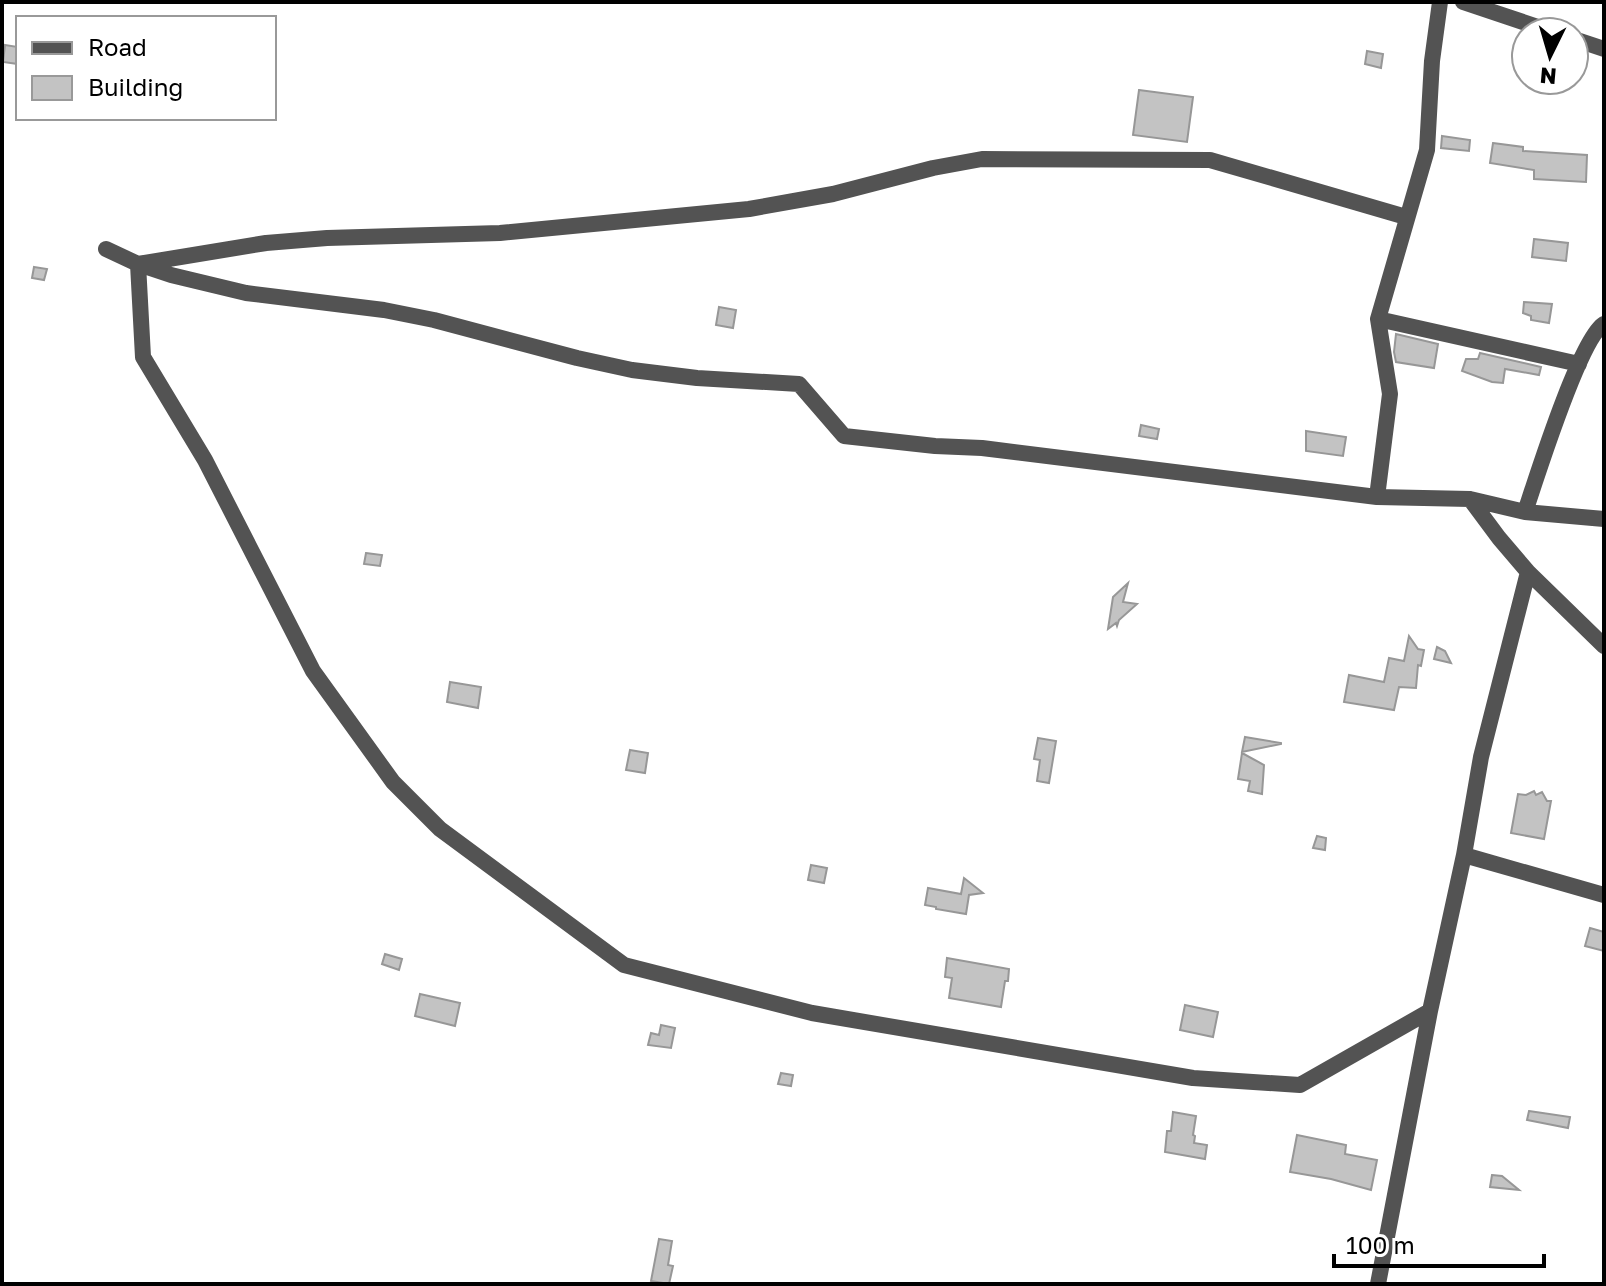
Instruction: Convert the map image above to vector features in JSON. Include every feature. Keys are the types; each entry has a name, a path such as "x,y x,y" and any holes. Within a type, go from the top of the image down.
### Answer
{"street":[{"path":"1377,497 1390,394 1378,319 1427,150 1432,61 1440,2"},
{"path":"1463,2 1510,18"},
{"path":"138,264 266,243 500,233 749,209 833,194 933,168 982,159 1210,160 1406,217"},
{"path":"106,249 171,275 246,293 384,310 632,370 697,378 799,384 844,436 982,448 1377,497 1470,499 1525,512 1604,519"},
{"path":"138,264 143,357 205,460 313,671 393,782 440,829 624,965 812,1013 1193,1078 1300,1085 1430,1011"},
{"path":"1378,319 1579,364"},
{"path":"1525,512 1579,364 1589,341 1599,326 1604,324"},
{"path":"1470,499 1528,572 1604,646"},
{"path":"1378,1284 1481,757 1528,572"},
{"path":"1464,855 1604,895"}],"building":[{"path":"5,45 16,47 16,64 3,62"},
{"path":"1367,51 1383,54 1381,68 1365,64"},
{"path":"1139,90 1193,97 1187,142 1133,135"},
{"path":"1442,136 1470,140 1469,151 1441,148"},
{"path":"1493,143 1523,147 1523,151 1587,155 1586,182 1534,179 1534,170 1490,163"},
{"path":"1534,239 1568,243 1566,261 1532,257"},
{"path":"34,267 47,269 44,280 32,278"},
{"path":"1524,302 1552,304 1549,323 1531,320 1531,316 1523,313"},
{"path":"719,307 736,310 733,328 716,325"},
{"path":"1396,334 1438,344 1434,368 1396,362"},
{"path":"1480,353 1541,367 1539,375 1505,369 1503,383 1462,371 1466,359 1478,359"},
{"path":"1141,425 1159,429 1157,439 1139,436"},
{"path":"1306,431 1346,437 1343,456 1306,451"},
{"path":"366,553 382,555 380,566 364,564"},
{"path":"1128,583 1123,602 1137,604 1119,620 1117,626 1116,623 1108,629 1113,597"},
{"path":"1409,636 1418,649 1424,650 1421,666 1418,665 1416,688 1399,687 1394,710 1344,702 1349,675 1384,682 1389,658 1404,661"},
{"path":"1437,647 1445,651 1451,663 1434,659"},
{"path":"450,682 481,687 478,708 447,702"},
{"path":"1245,737 1281,743 1281,744 1242,752"},
{"path":"1038,738 1056,741 1049,783 1037,781 1040,760 1034,759"},
{"path":"630,750 648,753 645,773 626,770"},
{"path":"1242,753 1264,765 1262,794 1248,791 1250,781 1238,779"},
{"path":"1534,791 1536,795 1542,792 1547,801 1551,801 1544,839 1511,833 1518,794 1526,795"},
{"path":"1317,836 1326,838 1325,850 1313,848"},
{"path":"811,865 827,868 824,883 808,880"},
{"path":"964,878 983,893 969,895 966,914 925,905 928,888 961,894"},
{"path":"1590,928 1604,932 1604,951 1585,946"},
{"path":"385,954 402,959 399,970 382,964"},
{"path":"947,958 1009,969 1001,1007 949,998 952,978 945,977"},
{"path":"420,994 460,1003 455,1026 415,1016"},
{"path":"1185,1005 1218,1012 1213,1037 1180,1030"},
{"path":"661,1025 675,1028 671,1048 648,1045 651,1033 659,1035"},
{"path":"781,1073 793,1075 791,1086 778,1084"},
{"path":"1529,1111 1570,1117 1568,1128 1527,1120"},
{"path":"1173,1112 1196,1116 1194,1143 1207,1145 1205,1159 1165,1152"},
{"path":"1297,1135 1346,1145 1345,1154 1377,1160 1371,1190 1290,1172"},
{"path":"1492,1175 1502,1176 1519,1190 1490,1187"},
{"path":"659,1239 672,1241 668,1265 673,1266 669,1284 651,1281"}]}
